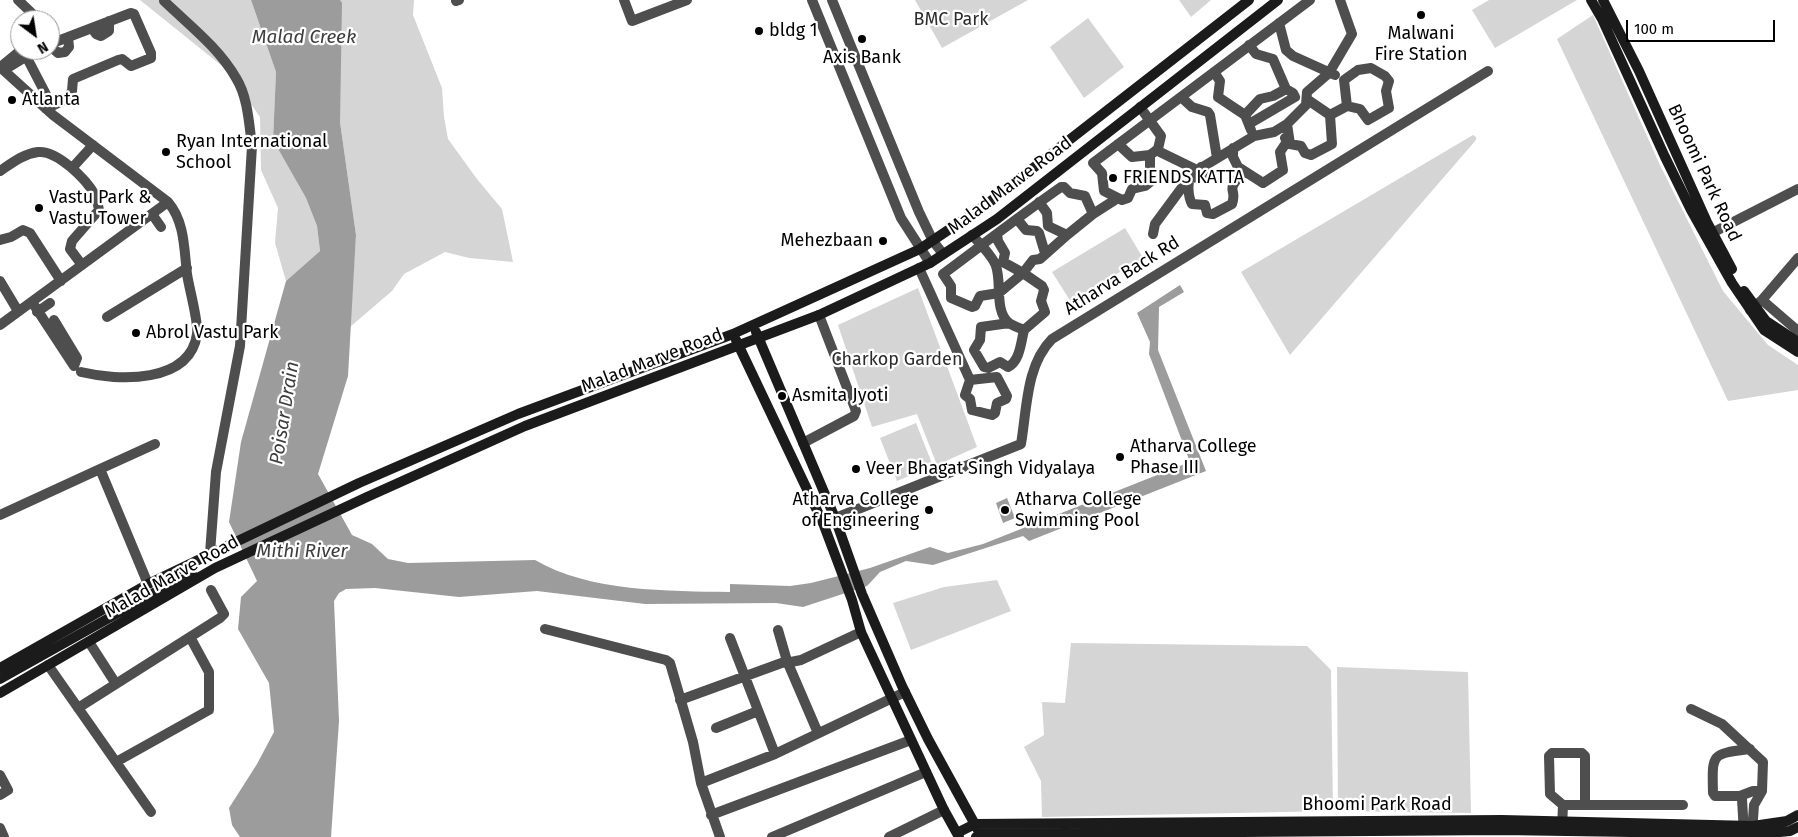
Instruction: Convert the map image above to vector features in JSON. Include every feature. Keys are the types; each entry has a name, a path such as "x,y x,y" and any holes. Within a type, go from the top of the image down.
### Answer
{"main road":[{"name":"Malad Marve Road","path":"0,668 148,584 359,483 518,414 733,334 920,249 987,204 1249,0"},
{"name":"Malad Marve Road","path":"0,693 231,561 367,497 525,426 819,315 930,263 997,219 1278,0"},
{"path":"1591,0 1609,20 1617,52 1662,152 1729,270 1755,305 1764,330 1798,352"},
{"name":"Bhoomi Park Road","path":"1603,0 1609,20 1627,47 1640,74 1709,234"},
{"path":"1617,52 1627,47"},
{"path":"1629,78 1640,74"},
{"path":"1650,124 1660,119"},
{"path":"1662,152 1673,147"},
{"path":"1763,323 1798,342"},
{"path":"752,326 759,338 835,518 862,594 905,692 980,836"},
{"path":"733,334 740,345 823,524 852,600 861,632 944,810 958,835"},
{"path":"0,679 175,581 203,576"},
{"path":"875,662 889,655"},
{"name":"Bhoomi Park Road","path":"1753,831 1787,821 1798,815"},
{"name":"Bhoomi Park Road","path":"958,835 975,824 1033,829 1213,827 1267,830 1302,826 1379,826 1432,829 1515,826 1562,827 1599,831 1671,829 1753,831 1790,830 1798,827"},
{"name":"Bhoomi Park Road","path":"980,836 1033,829"}],"street":[{"path":"18,0 28,10"},
{"path":"624,0 632,21 687,0"},
{"path":"812,0 901,218 930,263"},
{"path":"832,0 919,212 943,254"},
{"path":"1140,107 1150,120 1161,136 1154,152 1150,182 1145,186 1129,190 1128,198 1122,200 1104,191 1102,187 1102,173 1093,163 1150,120 1182,97 1310,0"},
{"path":"1153,234 1155,224 1189,178 1199,169 1254,136 1274,132 1287,124 1306,105 1308,100 1307,92 1330,73 1352,34 1340,0"},
{"path":"164,2 208,43 237,79 248,114 252,146 240,346 216,472 210,553"},
{"path":"49,108 66,99 72,92 74,79 118,60 122,59 131,66 151,58 151,53 134,14 131,13 60,41"},
{"path":"1279,23 1286,50 1293,56 1344,80"},
{"path":"827,37 845,30"},
{"path":"1247,120 1295,97 1293,93 1286,89 1274,58 1256,54 1249,45"},
{"path":"14,60 2,68 93,145 168,202 175,210 182,231 186,268 198,327 192,352 184,362 170,369 126,377 96,376 81,372"},
{"path":"27,60 49,108"},
{"path":"1330,115 1347,106 1360,109 1368,120 1390,108 1386,91 1389,81 1385,76 1371,68 1358,70 1344,80"},
{"name":"Atharva Back Rd","path":"823,524 1021,444 1032,377 1041,350 1052,338 1488,71"},
{"path":"1214,72 1220,80 1218,97 1247,120 1254,136"},
{"path":"1344,80 1347,106"},
{"path":"1247,120 1260,99 1273,96 1286,89"},
{"path":"1182,97 1192,107 1208,112 1210,115 1216,158"},
{"path":"1308,100 1330,115"},
{"path":"1274,132 1288,140 1290,144 1301,146 1305,153 1311,155 1332,144 1330,115"},
{"path":"1233,148 1236,162 1244,172 1255,176 1263,183 1284,170 1280,152 1288,140 1287,124"},
{"path":"1118,144 1132,156 1160,152 1199,169"},
{"path":"72,168 93,145"},
{"path":"0,171 23,156 37,152 46,152 72,168 95,195 99,210 72,241 70,249 82,265"},
{"path":"1189,178 1192,204 1205,205 1207,213 1213,214 1232,204 1234,199 1230,189 1233,182 1244,172"},
{"path":"926,285 1061,187 1064,187 1070,193 1086,196 1102,187"},
{"path":"1709,234 1798,189"},
{"path":"1086,196 1093,214"},
{"path":"943,274 951,286 951,298 972,307 975,306 982,295 999,293 1023,273 1033,260 1040,258 1093,214 1118,198"},
{"path":"0,324 168,202"},
{"path":"1040,202 1047,213 1048,226 1067,235"},
{"path":"152,214 161,227"},
{"path":"1017,219 1026,230 1037,230 1046,253"},
{"path":"0,240 11,237 23,230 30,233 61,280"},
{"path":"997,234 998,241 1005,253 1003,262 1042,286 1044,290 1041,301 1045,312 1024,330 1013,365 1008,367 1000,362 988,368 982,363 974,350 980,340 981,327 1009,323 1024,330"},
{"path":"972,235 996,266 1001,308 1009,323"},
{"path":"1798,258 1755,305 1798,331"},
{"path":"107,317 186,268"},
{"path":"919,268 967,374 965,395 970,399 972,410 992,415 995,413 997,403 1006,399 1007,396 1000,381 997,377 967,374"},
{"path":"0,281 18,311"},
{"path":"38,312 51,304 44,293"},
{"path":"32,302 74,366 77,358 54,320"},
{"path":"803,442 854,416 856,410 819,315"},
{"path":"967,374 982,363"},
{"path":"0,515 155,444"},
{"path":"100,469 148,584"},
{"path":"78,708 220,618 224,614 211,590"},
{"path":"546,629 666,660 670,663 693,742 701,783 720,837"},
{"path":"778,630 787,661 818,733"},
{"path":"680,700 744,675 787,661 801,660 861,632"},
{"path":"116,762 210,710 209,672 190,638"},
{"path":"730,638 775,754"},
{"path":"89,642 116,684"},
{"path":"48,665 150,812"},
{"path":"701,783 775,754 905,692"},
{"path":"1691,709 1722,724 1763,762 1762,791 1754,805 1753,831"},
{"path":"716,728 758,711"},
{"path":"711,815 911,740"},
{"path":"1750,749 1721,753 1715,758 1712,768 1713,793 1715,796 1740,796 1754,791 1762,791"},
{"path":"1585,805 1586,756 1582,752 1552,753 1549,756 1550,794 1563,805 1585,805 1683,805"},
{"path":"772,837 926,772"},
{"path":"0,775 8,790 0,795"},
{"path":"1740,796 1753,831"},
{"path":"1562,827 1563,805"},
{"path":"890,837 944,810"},
{"path":"0,828 4,837"}],"green space":[{"path":"140,0 251,0 276,72 273,140 306,198 317,226 320,251 286,281 275,243 278,208 261,170 260,117 227,70"},
{"path":"340,0 414,0 413,15 442,88 448,139 502,209 513,262 469,258 445,252 404,274 392,291 350,327 356,235 340,122"},
{"name":"BMC Park","path":"915,0 1028,0 942,48"},
{"path":"1179,0 1211,0 1191,17"},
{"path":"1489,0 1577,0 1495,48 1472,10"},
{"path":"1593,15 1659,163 1723,291 1768,345 1798,365 1798,390 1728,401 1557,39"},
{"path":"1088,18 1124,67 1084,98 1050,47"},
{"path":"1473,135 1476,137 1476,140 1290,355 1241,272"},
{"path":"1125,228 1143,258 1071,302 1052,272"},
{"name":"Charkop Garden","path":"918,288 977,447 937,465 917,414 872,427 838,325"},
{"path":"916,423 933,466 897,481 880,438"},
{"path":"997,580 1011,611 911,650 893,603 944,587"},
{"path":"1071,643 1307,646 1331,670 1333,811 1042,817 1041,781 1024,747 1044,735 1042,702 1065,703"},
{"path":"1337,667 1468,672 1471,813 1338,811"}],"water":[{"name":"Mithi River","path":"251,0 340,0 342,3 340,122 356,235 348,376 318,474 352,535 372,544 388,559 408,563 535,560 556,571 604,584 656,590 730,592 730,584 790,586 811,583 870,568 930,547 948,553 983,544 1190,462 1149,354 1150,342 1137,313 1180,285 1184,292 1159,307 1158,350 1206,471 1029,541 1023,536 933,565 906,561 880,572 867,586 803,607 776,603 645,604 537,591 459,597 375,588 346,589 339,593 334,601 339,721 331,837 240,837 232,825 229,808 257,764 274,732 269,683 238,629 241,597 257,581 229,522 241,442 286,281 320,251 317,226 306,198 273,140 276,72"},
{"name":"Atharva College Swimming Pool","path":"1007,498 1015,518 1003,523 996,503"}],"place":[{"name":"Malwani Fire Station","path":"1421,15"},
{"name":"bldg 1","path":"759,31"},
{"name":"Axis Bank","path":"862,39"},
{"name":"Atlanta","path":"12,100"},
{"name":"Ryan International School","path":"166,152"},
{"name":"FRIENDS KATTA","path":"1113,178"},
{"name":"Vastu Park & Vastu Tower","path":"39,208"},
{"name":"Mehezbaan","path":"883,241"},
{"name":"Abrol Vastu Park","path":"136,333"},
{"name":"Asmita Jyoti","path":"782,396"},
{"name":"Atharva College Phase III","path":"1120,457"},
{"name":"Veer Bhagat Singh Vidyalaya","path":"856,469"},
{"name":"Atharva College of Engineering","path":"929,510"},
{"name":"Atharva College Swimming Pool","path":"1005,510"}],"water label":[{"name":"Malad Creek","path":"304,38"},
{"name":"Poisar Drain","path":"285,413"}]}
